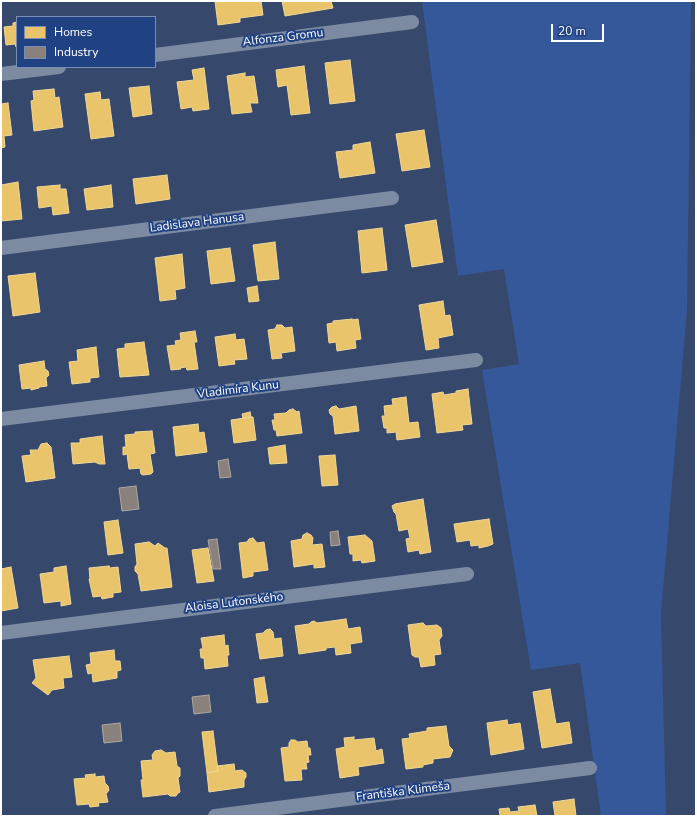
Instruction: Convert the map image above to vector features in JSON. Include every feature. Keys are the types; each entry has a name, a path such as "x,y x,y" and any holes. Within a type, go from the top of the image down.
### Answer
{"street":[{"name":"Alfonza Gromu","path":"156,55 412,22"},
{"path":"1,74 51,68"},
{"name":"Ladislava Hanusa","path":"1,248 392,198"},
{"name":"Vladimíra Kunu","path":"1,419 476,360"},
{"name":"Aloisa Lutonského","path":"1,633 467,574"},
{"name":"Františka Klimeša","path":"215,816 590,768"}],"shaded area":[{"path":"422,1 691,1 687,310 661,613 666,816 601,816 580,663 531,670 482,370 519,364 504,269 458,276"}],"building: Homes":[{"path":"215,1 261,1 263,15 240,18 240,22 218,25"},
{"path":"282,1 331,1 333,8 285,16"},
{"path":"16,22 16,47 15,44 6,45 4,27 13,26 13,23"},
{"path":"350,60 355,101 330,104 325,63"},
{"path":"304,66 310,113 291,115 287,85 278,87 276,70"},
{"path":"204,68 209,109 193,111 192,107 181,109 177,82 194,80 192,70"},
{"path":"245,73 245,77 254,76 258,103 250,103 252,112 232,114 227,76"},
{"path":"149,86 152,114 133,117 129,88"},
{"path":"54,89 55,98 59,97 63,127 34,131 31,101 34,100 33,91"},
{"path":"100,92 101,100 109,99 114,136 91,139 85,94"},
{"path":"8,103 12,135 4,136 5,147 1,148 1,104"},
{"path":"424,130 430,167 402,171 396,134"},
{"path":"370,142 375,173 340,178 336,152 353,150 353,145"},
{"path":"167,175 170,199 136,204 133,179"},
{"path":"18,182 22,219 1,221 1,185"},
{"path":"60,185 60,189 66,189 69,213 53,215 52,206 39,208 37,187"},
{"path":"111,185 113,207 87,210 84,189"},
{"path":"436,220 443,262 412,267 405,225"},
{"path":"382,228 387,270 362,273 358,231"},
{"path":"275,242 279,279 258,281 253,245"},
{"path":"230,248 235,281 211,284 207,251"},
{"path":"182,254 185,288 175,290 176,299 160,301 155,258"},
{"path":"35,273 40,312 13,316 8,276"},
{"path":"257,286 259,301 249,302 247,288"},
{"path":"443,301 445,316 450,315 453,335 438,338 439,348 426,350 419,305"},
{"path":"358,319 361,339 355,340 356,348 337,351 336,342 329,343 327,324 333,323 333,321"},
{"path":"277,325 282,325 285,328 292,327 295,351 281,353 282,358 272,359 268,330 275,329"},
{"path":"195,331 197,342 194,342 198,369 187,370 186,367 171,370 167,346 176,345 175,341 181,340 180,333"},
{"path":"235,334 236,340 244,339 247,359 234,360 235,364 219,366 215,337"},
{"path":"144,342 149,375 120,377 117,349 125,348 125,344"},
{"path":"96,347 99,377 90,378 90,382 72,384 69,362 78,361 77,350"},
{"path":"44,361 45,369 48,371 49,375 46,378 47,386 31,390 31,388 22,389 19,365"},
{"path":"468,389 472,424 462,425 463,430 437,433 432,394 443,392 444,395"},
{"path":"406,397 409,423 418,422 420,437 397,440 396,432 387,433 387,428 384,428 382,416 385,416 384,406 393,405 392,399"},
{"path":"336,406 339,409 356,406 359,431 335,434 333,416 330,414 329,410"},
{"path":"293,409 297,412 299,411 302,433 277,436 272,420 275,420 274,414 286,413"},
{"path":"250,412 251,417 243,418 242,414"},
{"path":"253,417 256,440 234,443 231,420"},
{"path":"198,424 199,433 204,432 207,452 176,456 173,427"},
{"path":"152,431 155,453 150,454 153,472 151,474 143,475 141,474 140,468 129,469 127,454 123,455 123,447 126,447 125,435 135,434 135,432"},
{"path":"102,436 105,464 95,462 73,464 71,443 80,443 80,439"},
{"path":"47,443 51,447 55,478 26,482 22,456 31,455 30,450 38,450 41,444"},
{"path":"285,445 287,463 270,464 268,448"},
{"path":"335,455 338,485 322,486 319,456"},
{"path":"423,499 431,552 420,554 419,550 408,552 406,539 410,538 408,529 399,531 396,514 392,506 395,504"},
{"path":"489,519 493,544 479,548 479,545 471,546 470,540 457,542 454,524"},
{"path":"118,520 123,553 108,555 104,522"},
{"path":"307,533 313,538 312,545 322,544 325,567 314,568 314,564 294,567 291,541 302,539 303,535"},
{"path":"365,535 372,541 375,561 362,563 361,560 353,561 353,554 350,554 348,537"},
{"path":"253,538 257,543 264,542 268,570 253,572 253,576 243,578 239,543 247,542 249,539"},
{"path":"149,542 155,546 158,543 167,548 172,587 141,591 138,574 135,571 137,564 135,544"},
{"path":"208,548 214,581 197,583 192,550"},
{"path":"66,566 71,604 61,606 61,601 44,603 40,574 54,572 54,568"},
{"path":"109,566 110,568 118,567 121,592 113,593 113,597 102,599 101,596 93,597 89,579 89,568"},
{"path":"11,567 18,608 1,611 1,569"},
{"path":"346,619 348,629 360,627 362,642 350,644 351,653 336,655 335,647 326,648 326,650 299,654 295,626 309,624 314,621 317,623"},
{"path":"423,623 426,626 437,625 441,628 442,636 439,640 441,654 434,655 435,665 421,667 419,657 412,655 408,625"},
{"path":"270,629 273,632 274,639 281,638 283,656 260,659 256,634 263,633"},
{"path":"224,635 225,646 228,645 228,666 205,669 204,658 201,658 200,649 203,649 201,638"},
{"path":"114,650 115,661 120,661 121,670 117,671 117,678 93,682 92,673 88,674 86,665 91,664 90,653"},
{"path":"69,656 72,677 63,678 64,688 52,690 48,695 32,683 36,678 33,660"},
{"path":"264,677 268,702 257,703 254,679"},
{"path":"550,689 556,724 569,722 572,743 542,748 533,692"},
{"path":"507,720 508,725 520,723 524,749 491,755 487,723"},
{"path":"446,726 449,746 453,750 450,757 433,759 433,763 423,765 423,767 406,769 402,739 410,738 409,734 427,731 427,728"},
{"path":"213,731 218,771 207,773 202,732"},
{"path":"354,737 354,740 374,738 376,751 382,749 384,763 358,767 359,775 340,778 336,749 345,747 344,738"},
{"path":"291,740 298,742 307,741 308,748 310,748 311,755 308,755 309,762 306,763 307,769 301,769 302,780 285,781 281,748 289,747"},
{"path":"161,750 166,753 175,752 177,766 180,768 180,776 178,778 180,792 176,796 170,796 168,794 143,797 141,761 153,760 152,755 155,751"},
{"path":"234,764 235,771 242,770 246,773 244,787 209,792 207,773 218,771 217,766"},
{"path":"95,774 95,777 104,776 105,783 109,790 106,794 108,802 98,803 99,806 90,807 89,804 77,805 74,779 86,778 85,775"},
{"path":"574,799 576,816 555,816 553,802"},
{"path":"535,805 537,816 500,816 499,809 509,808 510,812 519,811 518,807"}],"building: Industry":[{"path":"228,459 231,477 220,478 218,461"},
{"path":"136,486 139,509 122,511 119,488"},
{"path":"338,531 340,545 331,546 330,532"},
{"path":"217,539 221,569 213,569 208,540"},
{"path":"209,695 211,712 194,714 192,697"},
{"path":"120,723 122,741 104,743 102,725"}]}
